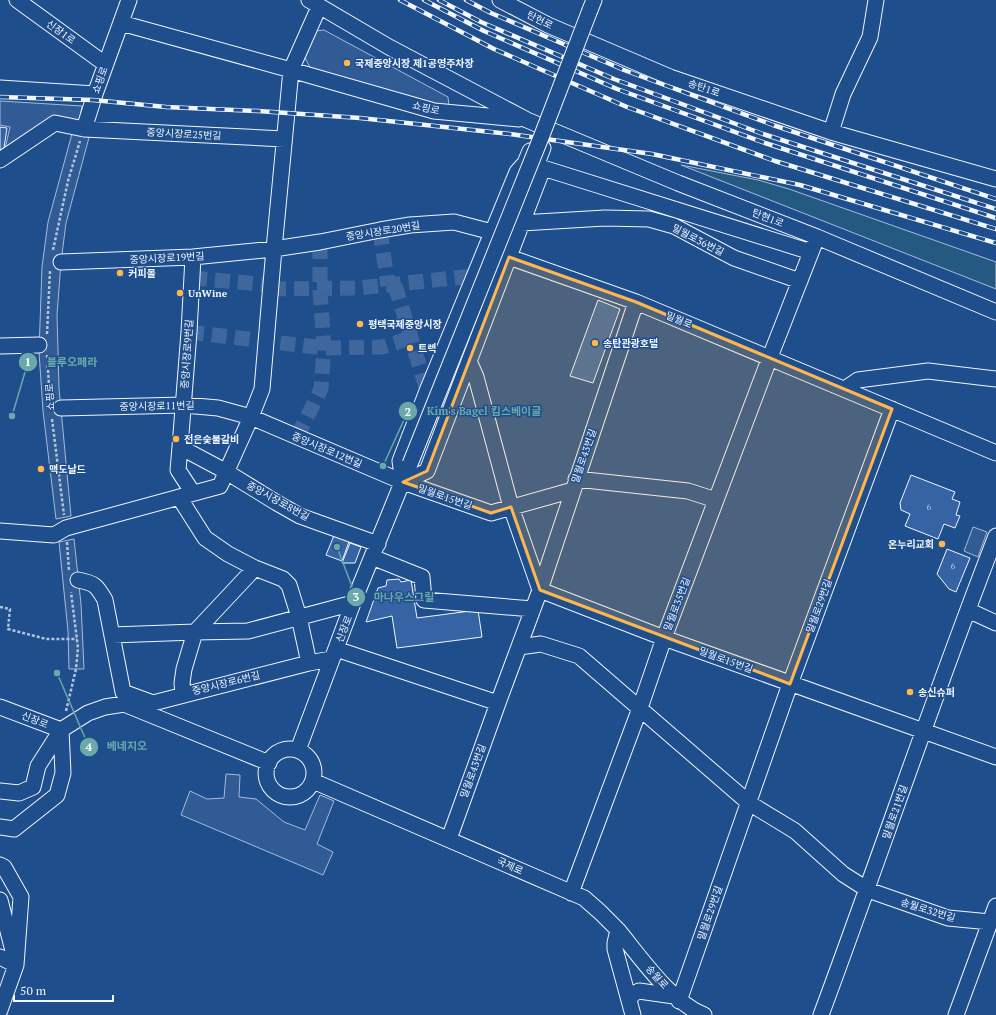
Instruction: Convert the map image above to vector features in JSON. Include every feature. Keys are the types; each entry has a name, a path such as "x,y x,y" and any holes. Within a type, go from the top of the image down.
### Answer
{"street":[{"name":"신장1로","path":"17,0 105,64"},
{"name":"쇼핑로","path":"84,129 94,94 129,0"},
{"name":"탄현로","path":"500,0 548,25 580,38"},
{"path":"831,132 843,94 870,36 876,0"},
{"path":"0,531 54,535 66,528 220,486 225,471 251,417 262,389 291,70 314,3 389,47 539,125"},
{"name":"신장로","path":"298,750 354,603 542,135 592,5"},
{"name":"쇼핑로","path":"121,23 434,111 539,125"},
{"name":"송탄1로","path":"580,38 670,77 831,132 996,179"},
{"path":"0,88 94,94"},
{"name":"중앙시장로25번길","path":"0,160 55,123 84,129 284,139"},
{"path":"539,125 536,166 812,252"},
{"path":"539,125 525,163 517,172 492,232 400,461 403,482 427,471 543,168"},
{"name":"탄현1로","path":"539,125 678,183 817,237 996,312"},
{"name":"밀월로36번길","path":"521,223 605,218 649,219 674,226 734,258 800,281"},
{"name":"중앙시장로20번길","path":"274,250 410,225 454,222 492,232"},
{"path":"770,357 817,237"},
{"name":"중앙시장로19번길","path":"55,262 194,257 274,250"},
{"name":"중앙시장로9번길","path":"186,495 178,470 194,257"},
{"name":"밀월로","path":"509,257 636,302 996,453"},
{"name":"밀월로43번길","path":"449,839 540,590 636,302"},
{"path":"0,346 44,345"},
{"name":"밀월로35번길","path":"571,893 640,708 664,638 770,357"},
{"path":"469,361 476,377 511,507 540,590"},
{"path":"845,389 858,380 928,371 996,379"},
{"name":"중앙시장로11번길","path":"55,409 184,405 218,408 251,417"},
{"name":"밀월로29번길","path":"677,998 749,803 790,684 892,409"},
{"name":"중앙시장로12번길","path":"251,417 403,482"},
{"path":"180,447 225,471"},
{"name":"중앙시장로8번길","path":"225,471 300,516 375,550 422,577 424,600 532,609"},
{"name":"밀월로15번길","path":"403,482 491,513 574,485"},
{"path":"574,485 688,492 716,500"},
{"path":"186,495 204,538 228,554 255,568 283,579 289,585 299,617 309,662"},
{"name":"밀월로21번길","path":"821,1015 868,890 923,731 996,536"},
{"name":"중앙시장로6번길","path":"255,568 195,632 184,669 182,694 309,662 334,654"},
{"path":"73,580 88,582 98,588 105,600 123,692 153,703 182,694"},
{"name":"밀월로15번길","path":"540,590 664,638 996,757"},
{"path":"112,635 248,632 354,603"},
{"path":"968,610 996,623"},
{"path":"519,647 541,644 579,656 749,803 795,832 844,874 868,890"},
{"path":"334,654 498,703"},
{"name":"신장로","path":"0,707 61,730 88,713 105,707 124,704 269,763"},
{"path":"0,800 33,787 38,766 61,730"},
{"path":"0,827 14,829 57,795 63,773 61,730"},
{"path":"284,750 298,750 304,752 312,762 314,775 313,781 310,787 300,794 287,796 271,787 268,781 267,768 273,757 284,750"},
{"path":"0,779 20,793"},
{"name":"국제로","path":"313,781 584,898 618,930"},
{"path":"0,791 20,793"},
{"path":"0,865 4,867 21,897 16,965 0,1010"},
{"name":"송월로32번길","path":"868,890 948,918 994,912 956,1015"},
{"path":"0,900 16,965"},
{"path":"618,930 615,950 633,1015"},
{"name":"송월로","path":"618,930 650,969 677,998 692,1010 704,1015"},
{"path":"0,957 16,965"},
{"path":"629,1000 633,994 639,991 677,998"}],"path":[{"name":"쇼핑로","path":"61,730 76,669 78,648 73,580 66,528 55,409 44,345 68,181 84,129"},
{"path":"0,607 10,609 8,629 46,640 77,639"}],"highlighted area":[{"path":"509,257 636,302 892,409 790,684 540,590 511,507 491,513 403,482 427,471"}],"shaded area":[{"name":"국제중앙시장 제1공영주차장","path":"324,30 448,97 449,106 441,107 311,69 305,58 315,31"},
{"path":"0,101 82,106 79,123 5,149 10,127 0,125"},
{"path":"73,130 91,130 66,223 61,262 57,315 59,388 71,516 56,519 43,411 39,352 42,267 48,222"},
{"path":"681,165 758,180 789,189 996,262 996,289"},
{"path":"973,527 987,532 978,557 964,551"},
{"path":"74,539 81,604 84,669 69,669 68,631 59,542"},
{"path":"226,774 240,775 239,797 256,799 284,822 305,830 320,795 334,801 317,844 333,852 323,875 181,815 190,791 207,799 224,798"}],"building":[{"path":"0,127 7,128 4,148 0,150"},
{"name":"송탄관광호텔","path":"598,300 620,309 593,383 570,376"},
{"path":"911,475 955,492 952,499 960,502 956,515 960,516 955,528 944,524 938,539 905,526 910,514 901,510 900,503"},
{"path":"335,533 350,539 342,561 326,555"},
{"path":"350,543 361,547 355,563 342,563"},
{"path":"947,549 970,558 956,592 949,589 937,574"},
{"path":"399,579 401,582 411,580 417,618 478,610 482,637 397,648 392,616 366,622 378,588 386,586 387,580"}],"tunnel":[{"path":"380,230 388,286"},
{"path":"297,437 321,389 324,348 320,290 320,242"},
{"path":"271,289 359,288 473,276"},
{"path":"192,278 271,285"},
{"path":"395,285 427,391"},
{"path":"189,332 324,348 382,347 411,338"}],"railway":[{"path":"400,0 494,49 627,107 775,161 996,229"},
{"path":"424,0 484,31 617,89 765,143 996,218"},
{"path":"439,0 481,22 614,79 763,134 996,209"},
{"path":"466,0 491,13 624,70 773,125 996,199"},
{"path":"0,97 93,100 166,107 258,111 360,118 510,134 652,154 800,185 996,243"}],"place":[{"name":"국제중앙시장 제1공영주차장","path":"347,63"},
{"name":"커피몰","path":"120,273"},
{"name":"UnWine","path":"180,293"},
{"name":"평택국제중앙시장","path":"360,324"},
{"name":"송탄관광호텔","path":"595,343"},
{"name":"트렉","path":"410,348"},
{"name":"블루오페라","path":"12,416"},
{"name":"전은숮불갈비","path":"176,439"},
{"name":"Kim's Bagel 킴스베이글","path":"383,466"},
{"name":"맥도날드","path":"41,469"},
{"name":"온누리교회","path":"942,544"},
{"name":"마나우스그릴","path":"337,547"},
{"name":"베네지오","path":"57,673"},
{"name":"송신슈퍼","path":"910,692"}]}
